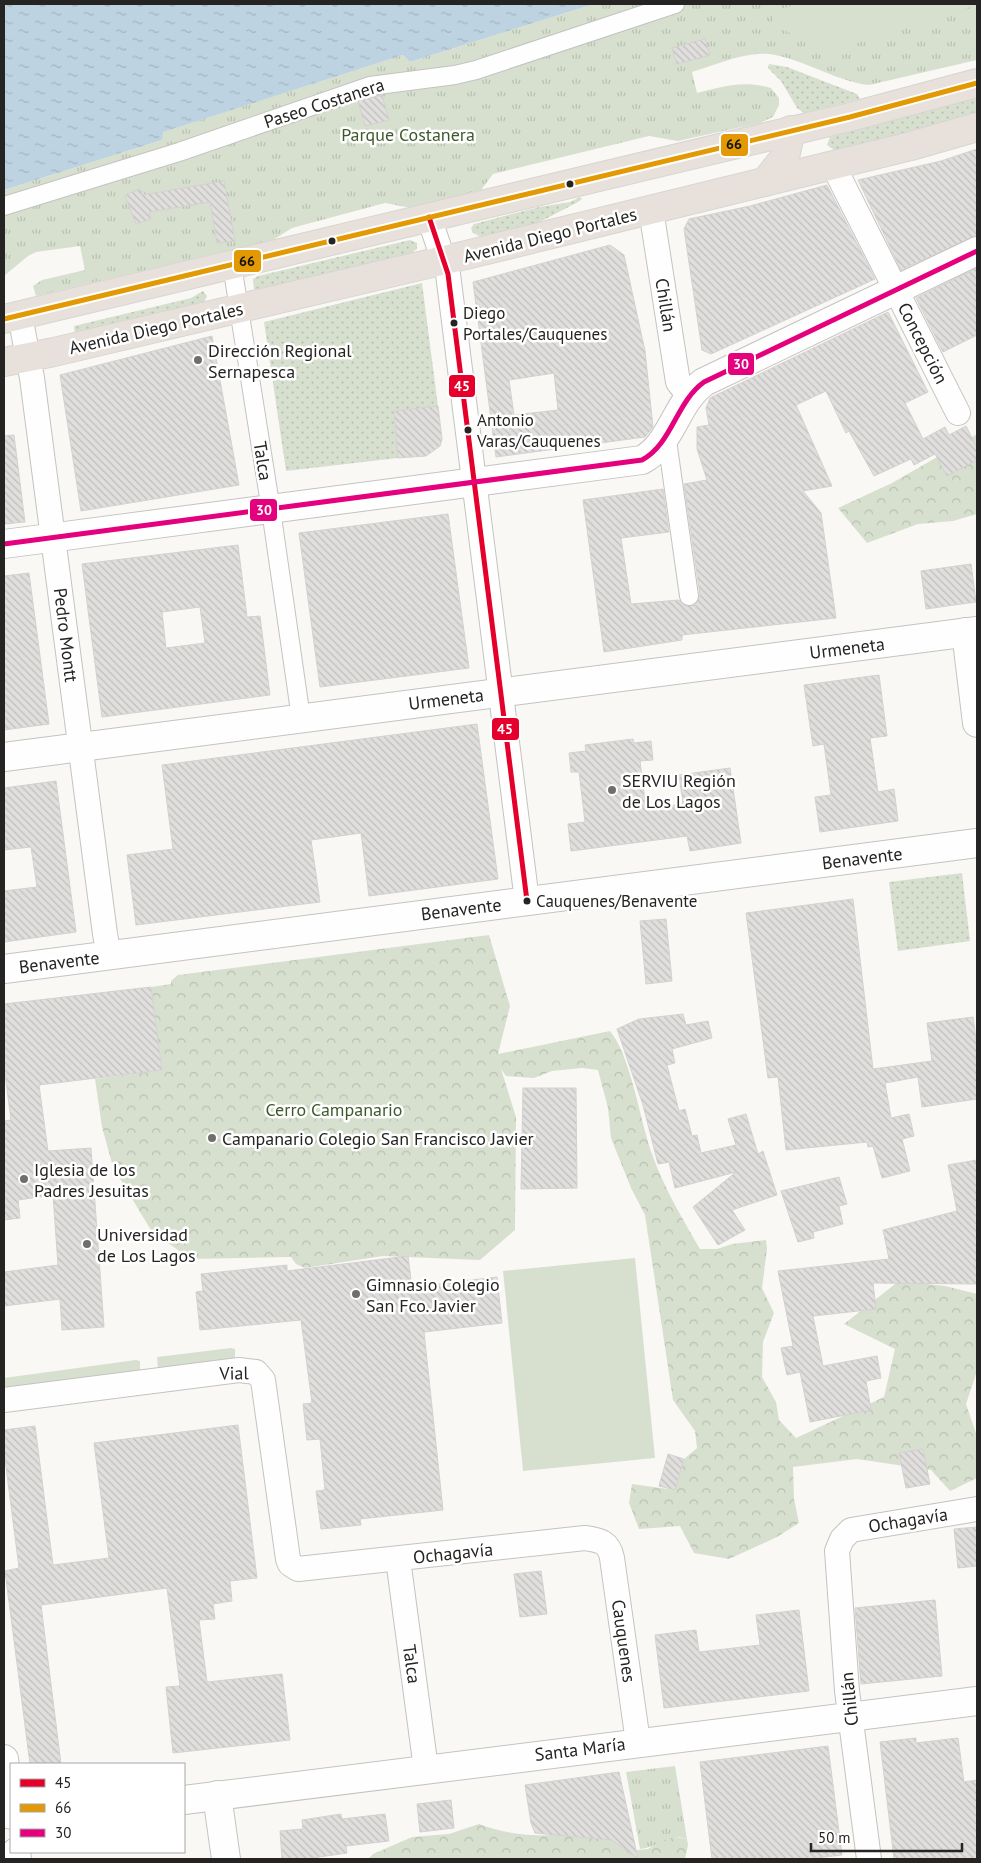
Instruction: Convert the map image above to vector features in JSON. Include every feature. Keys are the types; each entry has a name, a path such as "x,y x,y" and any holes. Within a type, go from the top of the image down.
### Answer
{"highway":[{"path":"12,317 429,218 977,83"},
{"name":"Avenida Diego Portales","path":"16,360 834,166 977,127"},
{"path":"765,182 781,165 785,157 791,130"}],"main road":[{"path":"4,544 630,463 652,455 690,394 704,382 977,251"},
{"path":"972,632 977,723"},
{"name":"Urmeneta","path":"4,757 972,632"},
{"name":"Benavente","path":"4,969 977,843"},
{"name":"Santa María","path":"185,1800 850,1715 977,1701"},
{"path":"4,1759 10,1807"},
{"path":"217,1795 226,1859"}],"street":[{"name":"Paseo Costanera","path":"4,206 179,152 370,86 455,75 476,70 675,4"},
{"name":"Concepción","path":"834,166 958,413"},
{"name":"Chillán","path":"651,210 678,382 684,391 690,394"},
{"path":"429,218 448,274 527,901"},
{"name":"Talca","path":"232,264 271,510 301,718"},
{"name":"Pedro Montt","path":"12,317 16,360 53,538 109,956"},
{"path":"666,433 689,596"},
{"name":"Vial","path":"4,1400 239,1370 256,1372 263,1380 288,1559 293,1567 302,1570"},
{"name":"Ochagavía","path":"842,1539 851,1530 868,1526 977,1509"},
{"name":"Ochagavía","path":"302,1570 585,1538 604,1542"},
{"name":"Chillán","path":"842,1539 837,1551 850,1715 870,1859"},
{"name":"Cauquenes","path":"604,1542 610,1548 612,1558 638,1742"},
{"name":"Talca","path":"398,1559 426,1769"}],"green space":[{"name":"Parque Costanera","path":"594,4 977,4 977,60 869,85 855,83 771,54 742,56 692,72 697,93 743,84 771,88 779,98 779,105 773,117 760,123 678,141 649,136 493,174 481,190 411,208 385,203 292,228 273,240 36,296 33,286 42,280 85,270 80,246 36,252 28,256 4,276 4,190 162,140 162,132 403,55 410,62"},
{"path":"796,4 977,5 831,51 772,25 775,11"},
{"path":"769,64 787,67 857,94 860,99 804,113 797,108 781,81 768,68"},
{"path":"977,97 977,113 968,116 865,144 834,150 827,145 830,137"},
{"path":"580,197 582,199 578,202 534,225 481,237 473,233 471,228 474,224 539,207 570,202"},
{"path":"410,240 417,243 417,249 406,256 258,290 254,289 253,279 258,276"},
{"path":"422,283 438,406 394,411 398,458 286,471 264,322"},
{"path":"203,291 207,296 202,306 75,334 74,326 191,298"},
{"path":"977,434 977,514 953,521 918,524 867,543 838,508 892,483"},
{"path":"962,873 970,941 898,951 889,882"},
{"name":"Cerro Campanario","path":"489,935 510,1006 498,1054 610,1031 624,1056 657,1167 674,1203 700,1249 717,1249 732,1244 766,1240 767,1249 762,1288 774,1313 763,1342 762,1377 776,1402 779,1420 796,1438 884,1397 895,1349 844,1324 899,1281 945,1286 977,1294 977,1371 966,1404 977,1436 977,1478 950,1491 931,1470 857,1459 793,1467 794,1499 799,1523 777,1537 729,1559 694,1553 680,1526 639,1529 629,1503 632,1484 675,1490 684,1459 697,1448 695,1431 673,1400 645,1215 631,1188 611,1138 608,1108 598,1070 582,1068 552,1071 534,1078 506,1076 501,1069 516,1117 515,1230 480,1260 383,1256 305,1268 296,1264 291,1257 191,1259 152,1232 113,1167 102,1127 95,1079 162,1070 151,987 171,984 171,981 178,975"},
{"path":"635,1258 655,1458 523,1471 503,1271"},
{"path":"235,1349 235,1360 158,1369 157,1357"},
{"path":"140,1361 140,1372 4,1390 4,1378"},
{"path":"675,1766 687,1839 674,1837 640,1849 626,1772"},
{"path":"479,1824 510,1833 526,1835 573,1834 605,1830 628,1851 648,1849 669,1836 687,1839 688,1845 685,1859 368,1859 373,1854 412,1837 449,1834"}],"water":[{"path":"4,4 594,4 410,62 403,55 163,132 162,140 4,190"}],"building":[{"path":"705,39 710,55 677,64 672,48"},
{"path":"382,95 389,120 365,126 358,101"},
{"path":"977,149 977,235 901,270 858,180 941,161"},
{"path":"224,181 235,241 217,243 210,202 149,212 151,219 136,224 125,195 140,189 142,195"},
{"path":"827,185 875,279 711,354 702,350 684,229 689,219 750,206"},
{"path":"610,245 624,255 645,351 653,427 645,437 496,457 473,282","holes":["554,373 558,410 514,415 509,380"]},
{"path":"977,268 977,335 943,352 916,298"},
{"path":"888,312 928,392 905,403 923,439 945,427 949,435 966,426 977,448 977,460 947,476 935,454 914,465 911,459 874,476 849,431 846,433 826,391 796,405 832,486 803,491 821,513 836,618 682,635 682,640 604,652 583,500 663,489 669,532 621,538 631,604 679,600 686,606 695,605 700,595 684,484 707,480 697,449 697,427 709,425 706,408 710,398"},
{"path":"212,336 239,485 81,511 60,375"},
{"path":"438,406 442,439 440,446 426,456 398,458 394,411"},
{"path":"14,435 25,522 4,524 4,436"},
{"path":"448,514 469,668 320,687 299,533"},
{"path":"238,545 247,617 260,616 270,695 102,717 82,564","holes":["200,607 205,643 166,648 162,612"]},
{"path":"971,564 976,602 926,609 921,571"},
{"path":"29,573 49,724 4,730 4,576"},
{"path":"879,675 887,736 870,738 878,792 894,789 898,821 820,832 815,797 831,795 824,744 813,746 804,685"},
{"path":"477,724 498,879 369,896 361,833 311,840 320,902 136,925 127,855 173,849 162,765"},
{"name":"SERVIU Región de Los Lagos","path":"633,739 634,743 651,741 653,760 640,761 646,809 683,804 679,775 730,768 741,843 690,851 687,836 571,851 568,824 585,822 579,772 571,772 569,753 586,751 585,745"},
{"path":"56,781 76,932 4,942 4,891 37,887 31,847 4,850 4,788"},
{"path":"853,899 873,1069 932,1061 927,1023 973,1017 977,1047 977,1099 922,1107 918,1077 885,1083 891,1118 909,1114 914,1136 902,1139 910,1171 882,1178 873,1146 868,1147 867,1142 786,1150 778,1077 768,1078 746,913"},
{"path":"666,919 672,981 646,984 640,921"},
{"path":"151,987 162,1070 39,1085 48,1151 91,1148 104,1327 62,1330 60,1299 4,1306 4,1272 58,1265 53,1195 18,1200 20,1218 4,1220 4,1121 11,1120 4,1066 4,1004"},
{"path":"683,1014 686,1025 708,1021 712,1038 672,1049 675,1063 667,1065 679,1111 685,1109 692,1136 697,1135 701,1153 736,1145 728,1119 746,1114 758,1154 763,1151 777,1195 732,1210 745,1230 718,1245 693,1207 736,1172 675,1188 669,1162 658,1164 643,1105 617,1029 639,1019"},
{"path":"523,1088 576,1088 577,1188 521,1189"},
{"path":"977,1160 977,1284 873,1283 876,1309 813,1316 823,1366 877,1356 881,1378 866,1381 871,1410 810,1422 800,1372 787,1375 781,1348 793,1346 778,1271 889,1259 883,1230 957,1211 948,1165"},
{"path":"839,1177 847,1204 839,1206 843,1224 813,1232 814,1238 798,1242 781,1191"},
{"path":"408,1256 412,1287 497,1277 502,1323 424,1332 443,1510 360,1519 361,1525 321,1529 316,1491 325,1490 320,1439 307,1440 303,1404 312,1403 301,1320 200,1330 196,1292 203,1291 201,1274 287,1265 287,1271"},
{"path":"238,1425 257,1578 230,1581 232,1601 213,1604 215,1619 199,1620 207,1682 282,1674 290,1740 173,1753 166,1687 180,1686 167,1588 41,1605 61,1763 30,1763 5,1571 19,1568 4,1451 4,1430 35,1426 53,1565 109,1558 94,1443"},
{"path":"923,1449 930,1484 906,1488 899,1453"},
{"path":"668,1454 684,1459 675,1490 659,1486"},
{"path":"977,1527 977,1566 958,1568 954,1529"},
{"path":"541,1571 547,1614 520,1617 514,1574"},
{"path":"935,1600 942,1676 861,1684 855,1608"},
{"path":"799,1610 809,1691 664,1708 655,1635 696,1630 699,1652 760,1645 756,1615"},
{"path":"916,1738 916,1743 958,1738 964,1782 977,1780 977,1859 894,1859 880,1742"},
{"path":"828,1746 842,1855 808,1859 712,1859 700,1762"},
{"path":"619,1772 638,1859 612,1840 535,1833 531,1823 525,1785"},
{"path":"451,1800 454,1828 420,1832 417,1804"},
{"path":"341,1814 342,1819 385,1814 389,1841 346,1846 347,1853 305,1859 282,1859 280,1831 303,1829 302,1820"}],"transit line":[{"name":"66","path":"4,319 850,117 977,83"},
{"name":"45","path":"429,217 448,274 527,901"},
{"name":"30","path":"4,544 642,460 660,444 687,400 704,382 977,251"}],"place":[{"name":"Diego Portales/Cauquenes","path":"454,323"},
{"name":"Dirección Regional Sernapesca","path":"198,360"},
{"name":"Antonio Varas/Cauquenes","path":"468,430"},
{"name":"SERVIU Región de Los Lagos","path":"612,790"},
{"name":"Cauquenes/Benavente","path":"527,901"},
{"name":"Campanario Colegio San Francisco Javier","path":"212,1138"},
{"name":"Iglesia de los Padres Jesuitas","path":"24,1179"},
{"name":"Universidad de Los Lagos","path":"87,1244"},
{"name":"Gimnasio Colegio San Fco. Javier","path":"356,1294"}]}
